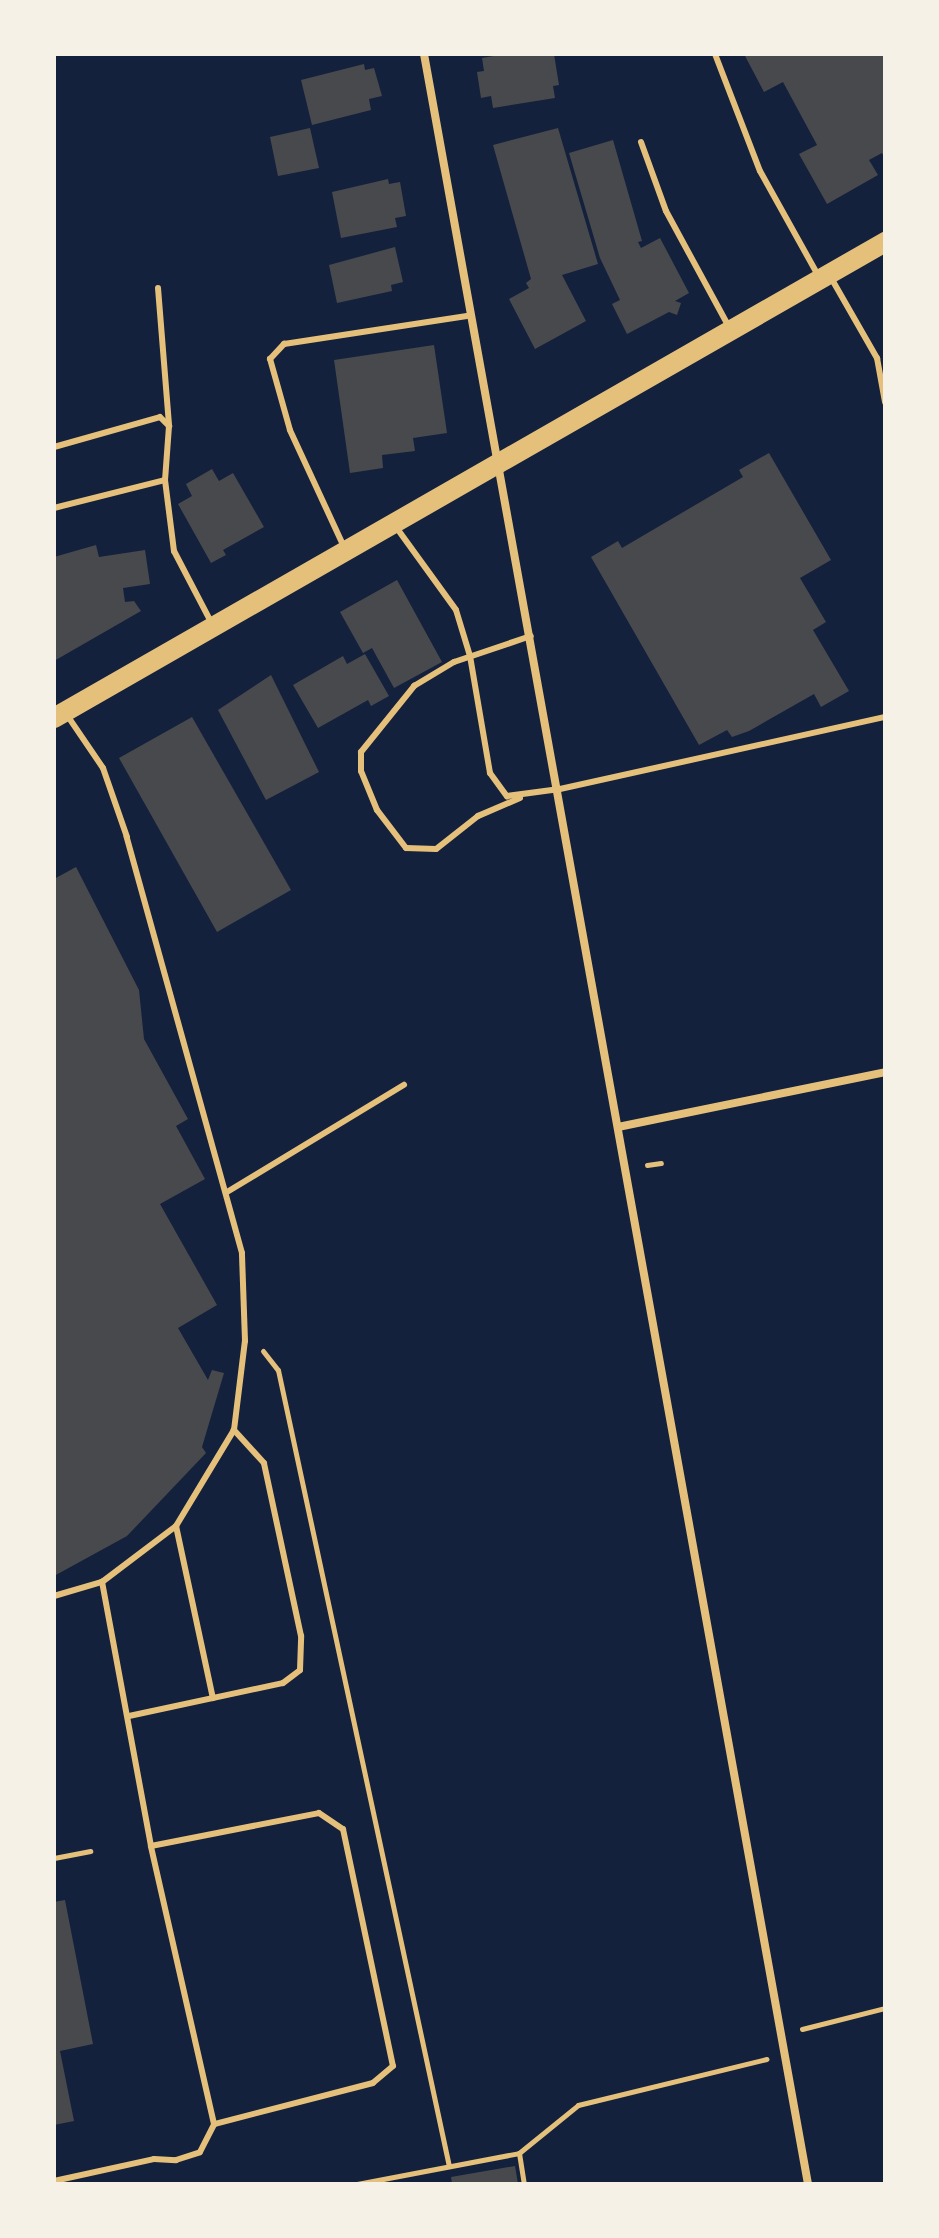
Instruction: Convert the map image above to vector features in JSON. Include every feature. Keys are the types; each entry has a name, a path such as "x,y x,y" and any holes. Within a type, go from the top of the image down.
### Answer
{"main road":[{"path":"59,715 885,242"}],"street":[{"path":"424,54 467,316 560,789 808,2184"},
{"path":"618,1127 885,1072"}],"lane":[{"path":"716,55 760,171 877,358 885,402"},
{"path":"641,142 666,211 731,330"},
{"path":"158,288 169,426 165,480 174,551 213,626"},
{"path":"346,550 290,430 270,359 284,344 467,316"},
{"path":"54,447 160,417 169,426"},
{"path":"54,508 165,480"},
{"path":"393,523 456,610 470,656 490,773 507,796 526,796"},
{"path":"531,636 470,656 414,686 361,752 366,784 390,831 406,848 420,852 436,849 478,816 526,796 885,717"},
{"path":"54,1596 102,1582 176,1526 234,1430 244,1327 242,1253 127,837 103,768 59,715"},
{"path":"227,1192 404,1085"},
{"path":"129,1716 283,1683 300,1670 301,1636 264,1463 234,1430"},
{"path":"176,1526 213,1698"},
{"path":"54,2181 154,2159 176,2160 200,2152 214,2124 151,1846 102,1582"},
{"path":"151,1846 319,1813 343,1829 393,2066 373,2083 214,2124"}],"path":[{"path":"647,1165 661,1163"},
{"path":"244,1327 278,1370 449,2166"},
{"path":"54,1858 90,1851"},
{"path":"357,2184 519,2153 578,2105 785,2055 805,2025 885,2008"},
{"path":"519,2153 524,2184"}],"building":[{"path":"505,54 554,54 559,85 553,86 555,98 493,108 491,96 481,98 477,72 484,71 482,58"},
{"path":"744,54 885,54 885,159 882,153 869,160 878,175 827,204 799,154 817,145 783,82 764,92"},
{"path":"364,64 365,70 374,68 382,96 369,99 371,110 312,125 301,80"},
{"path":"310,128 319,168 278,176 270,137"},
{"path":"558,128 598,264 562,275 586,321 535,349 509,299 529,288 526,283 531,279 493,145"},
{"path":"613,140 642,241 638,242 641,248 660,238 689,293 675,301 681,303 677,315 669,312 627,334 612,304 620,300 600,258 569,153"},
{"path":"388,179 389,184 400,182 406,216 395,218 397,227 341,238 332,192"},
{"path":"395,247 403,282 391,285 392,291 337,303 329,265"},
{"path":"434,345 447,433 413,438 415,451 382,455 383,468 350,473 334,360"},
{"path":"769,453 831,560 800,578 826,622 813,630 849,691 821,707 814,694 749,731 732,737 727,730 699,745 591,557 618,541 622,548 743,477 739,470"},
{"path":"212,469 219,481 233,473 264,527 223,550 226,555 211,563 178,504 192,496 186,484"},
{"path":"96,545 99,557 145,550 150,584 123,588 125,602 134,601 141,611 54,661 54,557"},
{"path":"397,580 442,662 394,688 372,648 363,653 340,612"},
{"path":"365,654 389,696 371,706 368,700 318,728 293,685 343,656 347,664"},
{"path":"271,675 319,772 266,800 218,710"},
{"path":"192,717 291,890 217,932 119,758"},
{"path":"76,867 139,990 144,1039 188,1119 176,1126 205,1179 160,1204 217,1305 178,1328 208,1380 212,1370 224,1373 202,1447 206,1453 127,1536 54,1576 54,879"},
{"path":"65,1900 93,2044 60,2051 74,2121 54,2125 54,1902"},
{"path":"515,2166 518,2184 452,2184 451,2177"}]}
